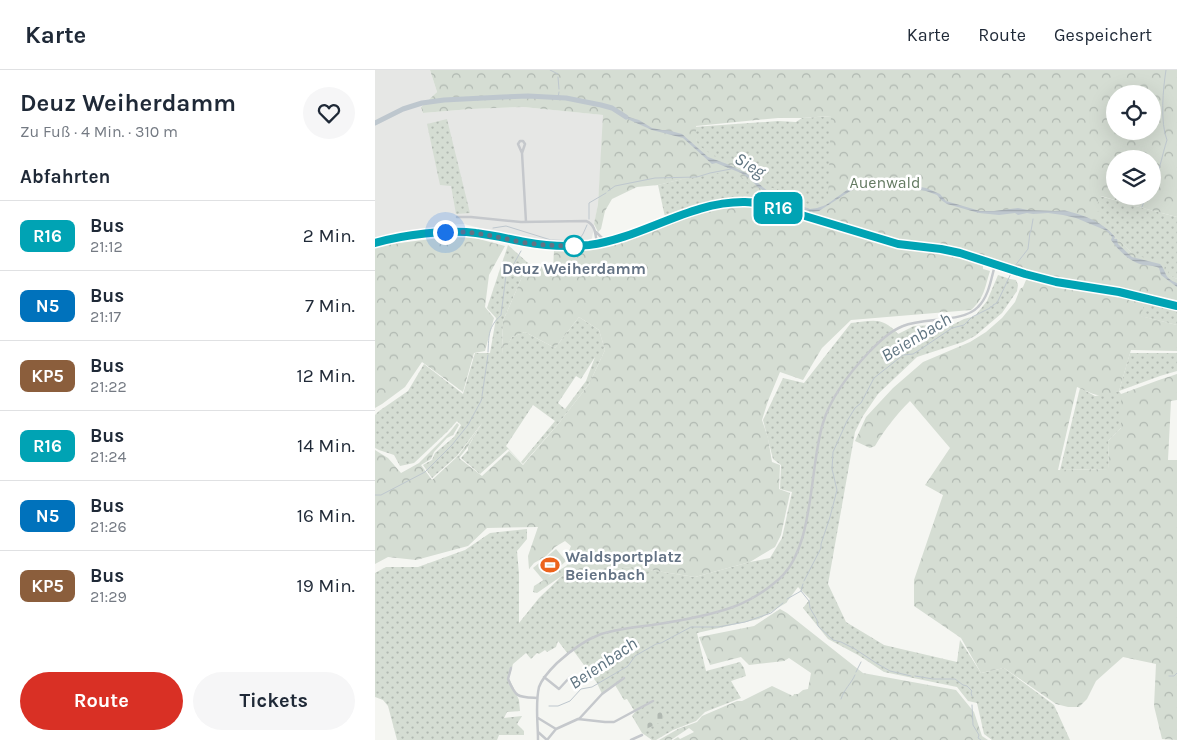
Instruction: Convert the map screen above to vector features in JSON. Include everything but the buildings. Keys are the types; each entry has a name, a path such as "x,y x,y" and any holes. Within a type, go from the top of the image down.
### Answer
{"main road":[{"path":"375,243 454,231 553,246 582,245 615,239 706,208 722,204 746,202 775,207 898,244 960,253 1007,269 1056,282 1119,292 1177,306"}],"street":[{"path":"522,153 527,222"},
{"path":"457,217 527,222 586,221 594,228 597,243"},
{"path":"595,232 603,238 615,239"},
{"path":"538,740 537,698 544,677 563,657 580,645 612,631 684,619 733,607 758,594 783,575 794,560 803,538 820,433 828,409 840,388 871,350 900,326 915,322 957,317 975,310 986,295 995,265"},
{"path":"511,668 508,679 516,694 520,697 537,698"},
{"path":"544,677 559,689 570,677"},
{"path":"538,732 547,740 556,729 578,719 602,694 624,678"},
{"path":"578,719 613,722 653,701"},
{"path":"538,718 556,729"},
{"path":"631,740 642,735"}],"shaded area":[{"path":"375,70 430,70 437,92 421,107 423,113 523,107 604,115 598,204 592,238 589,242 560,244 526,240 464,224 445,225 375,239"},
{"path":"622,115 639,120 652,128 682,134 708,157 746,173 770,193 810,209 826,205 854,185 872,180 926,188 940,194 946,201 980,211 1018,208 1066,211 1080,215 1105,227 1115,237 1114,239 1117,239 1118,244 1132,257 1160,264 1167,277 1177,283 1177,287 1161,275 1159,268 1138,264 1125,256 1105,230 1076,218 1063,215 1048,213 999,215 979,213 947,204 937,195 926,191 877,183 855,188 819,211 806,210 773,197 741,173 716,163 712,164 683,138 652,130"}],"green space":[{"name":"Auenwald","path":"430,70 1177,70 1177,217 1132,205 1161,205 1161,150 1106,150 1106,197 1101,196 1095,210 1101,213 1101,221 1131,252 1162,262 1167,268 1169,275 1177,279 1177,304 1126,290 1115,290 1035,274 967,252 894,240 769,202 754,201 757,191 743,178 730,171 658,185 637,187 612,199 605,211 601,229 598,232 594,224 598,204 603,115 523,107 423,113 421,107 437,92","holes":["831,116 828,201 815,205 802,202 787,190 766,186 751,172 711,154 698,145 696,137 696,126 778,118"]},
{"name":"Auenwald","path":"832,116 1119,288 1046,277 961,252 890,236 765,201 726,200 685,213 665,217 658,185 730,167 699,150 693,127 778,121 796,122 802,118"},
{"path":"447,119 470,213 456,214 451,186 440,185 427,124"},
{"path":"1100,196 1106,198 1106,205 1133,205 1177,217 1177,279 1134,255 1101,224 1094,210"},
{"path":"729,205 767,208 881,242 923,252 957,256 983,265 983,269 990,271 981,297 971,310 851,320 822,348 803,380 780,372 762,420 768,438 772,462 780,465 779,489 790,493 781,535 775,547 750,562 695,577 631,567 563,575 537,593 533,592 534,586 566,566 572,560 569,551 571,546 565,541 534,563 529,569 528,556 538,527 487,528 468,546 416,560 388,557 375,564 375,450 388,458 401,473 419,463 457,423 459,425 453,435 447,438 434,452 431,459 421,465 432,480 458,456 482,423 459,458 482,476 509,451 523,465 589,384 605,350 599,330 579,317 555,348 525,332 512,337 502,356 503,321 528,263 553,270 554,251 598,246"},
{"path":"464,235 505,246 489,275 485,307 494,318 485,351 474,353 463,392 422,362 405,387 375,408 375,248 383,245"},
{"path":"508,245 528,263 503,321 502,354 512,337 525,332 555,348 579,317 599,330 605,350 589,384 559,423 523,464 521,462 508,449 480,474 461,458 468,450 482,423 457,456 432,478 423,465 432,460 435,453 454,437 461,425 457,421 414,463 400,466 394,455 375,448 375,415 408,391 424,364 463,394 475,353 490,353 496,318 487,308","holes":["595,357 586,381 565,409 558,403 576,376 581,379","533,405 555,421 521,462 506,446"]},
{"path":"998,275 1016,280 1018,285 1017,291 1002,313 975,336 963,342 917,357 878,394 863,416 855,432 828,584 846,622 884,645 957,662 960,640 981,673 1004,668 1054,705 1070,740 992,740 984,734 977,703 968,701 957,687 884,672 828,639 803,608 810,599 798,587 786,603 759,619 697,633 706,671 740,662 746,676 731,681 741,698 705,712 696,721 673,730 656,740 652,740 642,733 632,716 635,712 627,699 624,700 615,685 602,694 597,683 573,650 568,654 558,641 556,647 547,652 545,650 539,654 537,653 531,659 526,653 513,664 509,678 519,700 520,711 507,712 504,718 522,716 517,724 524,731 524,735 499,735 497,740 397,740 388,706 383,700 375,697 375,573 386,567 418,567 465,550 490,533 527,529 527,539 517,551 519,623 539,598 563,575 631,567 695,577 770,558 782,538 792,492 780,489 781,465 773,459 763,420 783,378 804,383 851,323 882,322 898,334 914,326 954,324 975,316 987,301"},
{"path":"1029,278 1145,301 1141,316 1177,325 1177,351 1131,350 1119,391 1106,395 1097,395 1077,387 1058,470 1109,469 1108,441 1121,428 1121,394 1177,374 1177,400 1171,401 1168,460 1177,460 1177,740 1162,739 1154,706 1156,664 1123,657 1096,681 1087,699 1079,707 1056,704 1004,668 981,673 961,638 914,606 914,580 943,495 925,485 950,448 910,401 891,422 875,446 870,448 855,441 866,417 893,388 923,362 970,342 986,332 1002,318 1015,302 1020,289"},
{"path":"1145,301 1177,309 1177,325 1140,316"},
{"path":"1130,353 1177,353 1177,371 1119,391"},
{"path":"1080,388 1095,396 1119,391 1121,394 1121,428 1108,441 1109,469 1060,470"},
{"name":"Waldsportplatz Beienbach","path":"556,549 566,561 544,581 533,568"},
{"path":"780,609 863,673 956,690 974,712 982,736 988,740 673,740 678,737 680,739 694,732 689,728 671,740 659,740 678,729 697,722 702,716 737,701 742,701 772,686 793,696 808,689 811,673 789,658 784,661 749,665 741,657 710,665 699,637 754,626"},
{"path":"659,708 665,720 642,731 636,722"}],"waterway":[{"path":"550,70 558,74"},
{"path":"1161,162 1167,140 1163,124 1163,96 1166,70"},
{"path":"558,77 559,89"},
{"name":"Sieg","path":"558,98 559,92"},
{"name":"Sieg","path":"375,123 403,109 422,103 444,100 528,96 566,98 601,105 612,108 626,117"},
{"path":"608,191 615,186 655,178 697,177 731,169"},
{"path":"589,219 589,203 606,193"},
{"name":"Beienbach","path":"804,581 821,548 837,490 832,469 833,452 855,408 861,403 874,378 903,355 913,354 952,328 964,325 972,317 997,303 1014,267 1028,249 1033,219"},
{"path":"493,228 506,226 551,240 578,241 587,225"},
{"path":"488,352 490,332 501,315 506,275 521,251"},
{"path":"482,396 488,355"},
{"path":"375,495 381,495 425,472 452,445 468,425 482,398"},
{"name":"Beienbach","path":"787,599 801,591 803,584"},
{"path":"801,591 809,601 818,626 833,640 855,649 890,671 911,676"},
{"name":"Beienbach","path":"549,706 558,706 570,701 581,689 592,687 628,666 635,656 691,627 718,627 745,622 771,613 783,603"},
{"path":"856,672 861,662"},
{"path":"1169,676 1174,676 1177,673"},
{"path":"841,699 855,675"},
{"path":"915,676 933,679 955,679 967,686 972,691 972,696"},
{"path":"972,705 973,725 979,735 978,738 981,740"}],"bus line":[{"name":"R16","path":"375,243 410,236 454,231 504,237 553,246 588,245 644,230 706,208 722,204 746,202 775,207 898,244 960,253 1056,282 1119,292 1177,306"}],"place":[{"name":"Deuz Weiherdamm","path":"574,246"},
{"name":"Waldsportplatz Beienbach","path":"550,565"}],"route":[{"path":"445,232 467,232 553,246 574,246"}]}
